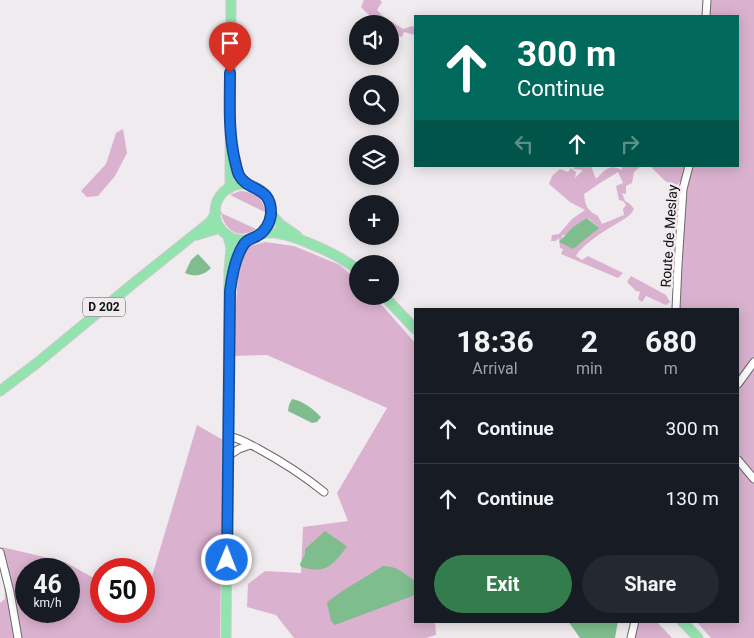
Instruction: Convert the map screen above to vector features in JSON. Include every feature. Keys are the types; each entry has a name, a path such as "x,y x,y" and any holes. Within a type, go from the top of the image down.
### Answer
{"main road":[{"path":"230,188 231,0"},
{"path":"230,139 239,176 248,185"},
{"path":"248,240 228,236 220,228 217,221 216,205 219,198 230,188 248,185 255,187 267,198 271,214 269,223 261,234"},
{"name":"D 202","path":"0,393 210,222 216,213"},
{"path":"271,214 280,224 305,242"},
{"name":"D 202","path":"193,236 220,228"},
{"path":"226,638 228,333 230,291 236,262 240,250 248,240 261,234 275,233 305,242 349,263"},
{"path":"228,236 231,248 230,291"},
{"path":"392,305 414,328"},
{"path":"684,623 698,638"}],"street":[{"path":"706,15 707,0"},
{"name":"Route de Meslay","path":"676,308 683,189 689,167"},
{"path":"739,383 754,362"},
{"path":"228,436 238,438 274,457 324,492"},
{"path":"228,456 250,445"},
{"path":"739,461 754,479"},
{"path":"0,552 10,592 18,638"},
{"path":"631,638 635,623"}],"shaded area":[{"path":"364,0 380,0 382,2 377,10 382,15 369,15 361,7"},
{"path":"710,0 754,0 754,638 711,638 698,623 739,623 739,308 680,308 685,199 692,167 739,167 739,15 708,15"},
{"path":"399,26 403,29 412,26 414,27 414,35 404,32 402,37 399,36"},
{"path":"123,129 127,153 115,176 98,196 87,197 81,191 106,164 116,133"},
{"path":"575,167 591,167 596,179 610,167 622,170 622,167 640,167 634,172 632,183 626,186 626,194 622,193 625,201 634,209 632,212 588,243 576,256 582,260 588,256 623,273 618,278 561,254 563,249 560,248 559,238 556,241 551,241 552,235 559,234 572,219 585,210 570,202 549,184 552,176 560,169 568,172 571,168 576,172 575,178 583,170 574,169","holes":["618,172 623,183 616,186 619,200 623,201 626,205 623,209 624,215 602,224 598,216 588,208 584,194","588,218 597,226 575,241 561,244 564,243 562,236 569,237"]},
{"path":"651,167 685,167 682,179 675,188"},
{"path":"240,191 249,192 257,196 265,212 230,195"},
{"path":"221,213 256,229 244,234 234,232 226,225"},
{"path":"587,218 599,228 573,249 559,242 573,227"},
{"path":"265,242 294,246 340,265 349,273 349,305 382,305 414,342 414,623 435,623 436,635 426,638 294,638 276,615 247,607 248,584 265,571 301,573 303,527 348,521 337,493 387,408 267,355 232,356 238,277 246,247"},
{"path":"198,254 211,268 199,275 185,273 191,260"},
{"path":"631,276 666,295 670,302 666,305 646,296 642,302 638,299 640,292 636,291 627,282"},
{"path":"292,399 308,406 321,417 317,422 312,423 288,411"},
{"path":"197,425 223,440 220,638 0,638 0,603 5,599 2,547 48,558 15,558 15,623 80,623 80,570 90,576 90,623 155,623 155,566"},
{"path":"325,531 347,547 337,560 328,567 317,570 301,567 300,564 305,554 305,549"},
{"path":"383,566 396,568 414,580 414,595 335,625 331,621 327,602"},
{"path":"569,623 618,623 615,638 580,638"},
{"path":"638,623 658,623 672,638 634,638"}],"route":[{"path":"227,560 228,333 230,291 240,250 248,240 261,234 269,223 271,214 267,198 255,187 243,181 236,167 230,139 230,73"}]}
